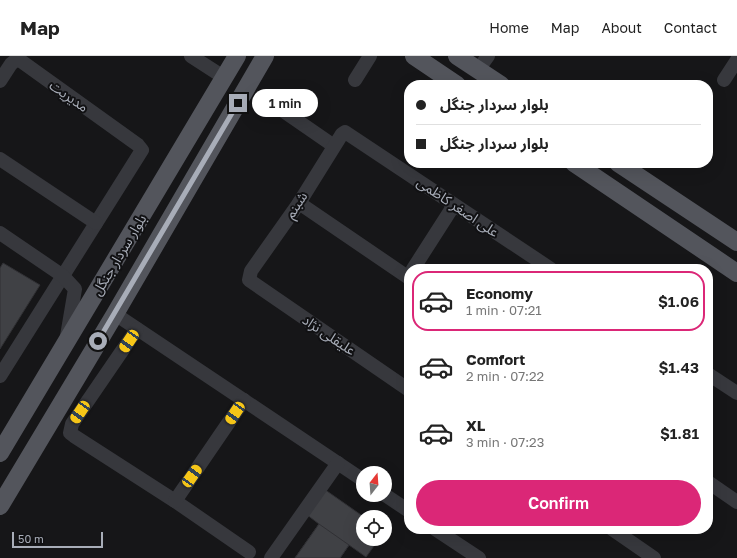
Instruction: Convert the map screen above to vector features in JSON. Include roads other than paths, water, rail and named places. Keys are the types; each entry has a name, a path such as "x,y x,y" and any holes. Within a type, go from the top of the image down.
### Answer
{"main road":[{"name":"بلوار سردار جنگل","path":"0,453 237,56"},
{"name":"بلوار سردار جنگل","path":"0,506 115,314 265,56"},
{"path":"414,56 450,80"},
{"path":"457,56 483,63 496,80"},
{"path":"581,168 737,272"},
{"path":"626,168 737,242"}],"street":[{"path":"191,56 225,78"},
{"path":"355,80 370,56"},
{"name":"مدیریت","path":"0,81 12,64 16,60 20,61 138,145 142,150 96,223"},
{"path":"724,80 737,60"},
{"path":"266,100 334,146"},
{"name":"شبنم","path":"250,280 251,271 299,203 334,146 345,132"},
{"name":"علی اصغر کاظمی","path":"345,132 543,264"},
{"path":"0,159 96,223 0,376"},
{"path":"299,203 404,271"},
{"path":"417,264 454,205"},
{"path":"0,233 63,276 75,289 65,344"},
{"name":"علیقلی نژاد","path":"250,280 404,387"},
{"path":"115,314 356,475"},
{"path":"137,329 72,424 70,433 175,501 249,552"},
{"path":"713,377 737,393"},
{"path":"175,501 244,400"},
{"path":"271,558 338,463"},
{"path":"713,485 737,502"},
{"path":"392,499 404,506"},
{"path":"443,534 479,558"},
{"path":"629,534 654,558"}]}
